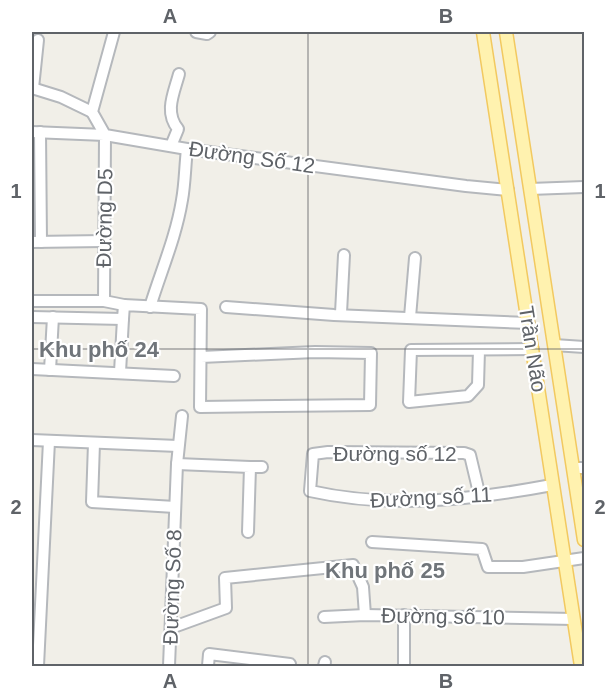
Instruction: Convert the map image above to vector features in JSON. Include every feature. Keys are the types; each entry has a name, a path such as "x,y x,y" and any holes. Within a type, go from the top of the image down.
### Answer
{"main road":[{"name":"Trần Não","path":"483,32 581,666"},
{"name":"Trần Não","path":"506,32 554,345 579,468 585,540"},
{"path":"523,283 544,278"}],"street":[{"path":"92,112 114,32"},
{"path":"196,32 207,34 210,32"},
{"path":"38,40 32,88 61,97 92,112 105,135"},
{"path":"171,146 178,129 171,121 170,108 179,74"},
{"path":"36,132 36,242 104,241"},
{"name":"Đường Số 12","path":"36,132 105,135 187,149 508,190"},
{"name":"Đường D5","path":"104,301 105,135"},
{"path":"150,307 173,241 183,200 187,149"},
{"path":"530,189 585,187"},
{"path":"341,314 344,255"},
{"path":"410,317 414,258"},
{"path":"32,301 104,301 124,305 201,309 200,407 370,405 371,354 315,352 201,357"},
{"path":"120,372 124,305"},
{"path":"226,307 529,324"},
{"path":"32,317 123,319"},
{"path":"50,370 52,317"},
{"path":"554,345 585,347"},
{"path":"478,350 478,385 468,396 409,402 411,350 533,349"},
{"path":"32,369 174,376"},
{"name":"Đường Số 8","path":"169,666 177,464 182,416"},
{"path":"32,440 178,446"},
{"path":"38,666 50,441"},
{"path":"94,443 92,502 175,507"},
{"name":"Đường số 12","path":"310,491 313,454 335,452 464,453 470,455 480,497"},
{"path":"177,464 262,467"},
{"path":"248,532 250,467"},
{"name":"Đường số 11","path":"310,491 371,501 480,497 552,485"},
{"path":"372,542 482,549 488,567 523,567 585,558"},
{"name":"Đường số 10","path":"171,628 226,608 225,578 353,566 363,587 365,615 574,619"},
{"path":"324,617 365,615"},
{"path":"404,615 404,666"},
{"path":"208,666 209,654 290,664"}],"district":[{"name":"Khu phố 24","path":"99,349"},
{"name":"Khu phố 25","path":"385,570"}]}
